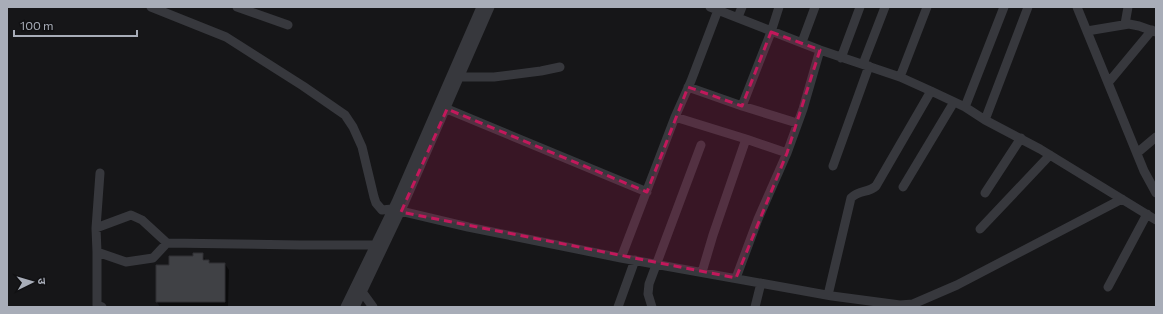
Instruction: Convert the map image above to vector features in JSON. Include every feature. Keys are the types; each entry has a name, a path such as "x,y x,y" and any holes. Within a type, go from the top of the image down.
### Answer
{"street":[{"path":"151,7 226,37 344,115 353,127 362,147 376,203 382,210 397,210 468,227 622,258 892,306 914,306 1122,199"},
{"path":"236,7 288,24"},
{"path":"355,307 363,293 431,124 481,7"},
{"path":"345,307 375,245 397,210 447,109 490,7"},
{"path":"738,17 742,7"},
{"path":"742,106 771,32 779,7"},
{"path":"802,42 815,7"},
{"path":"841,58 860,7"},
{"path":"833,166 885,7"},
{"path":"900,77 927,7"},
{"path":"965,107 1004,7"},
{"path":"985,120 1028,7"},
{"path":"1077,7 1144,171 1156,193"},
{"path":"1125,24 1128,7"},
{"path":"622,258 646,192 688,87 714,8 771,32 802,42 841,58 900,77 965,107 985,120 1021,138 1050,155 1156,220"},
{"path":"1087,31 1125,24 1139,26 1154,31 1108,83"},
{"path":"736,278 758,219 786,154 803,109 820,50"},
{"path":"460,77 494,77 560,67"},
{"path":"688,87 797,123"},
{"path":"828,295 851,198 859,192 873,189 876,186 931,91"},
{"path":"904,187 954,102"},
{"path":"447,109 646,192"},
{"path":"675,117 746,139 786,154"},
{"path":"1137,153 1156,137"},
{"path":"985,193 1021,138"},
{"path":"702,272 712,235 746,139"},
{"path":"643,307 656,264 701,145"},
{"path":"980,229 1050,155"},
{"path":"100,173 96,228 97,305 102,307"},
{"path":"1108,287 1147,214"},
{"path":"96,228 131,216 142,220 167,243 375,245"},
{"path":"97,252 126,262 153,258 167,243"},
{"path":"618,307 635,260"},
{"path":"755,307 761,283"},
{"path":"357,284 373,307"},
{"path":"648,294 652,307"}],"highlighted area":[{"path":"771,32 820,50 787,153 736,278 401,212 447,109 647,192 688,87 742,106"}],"building":[{"path":"193,253 203,253 203,260 209,260 209,263 225,263 225,302 156,302 156,265 169,265 169,256 193,256"}]}
